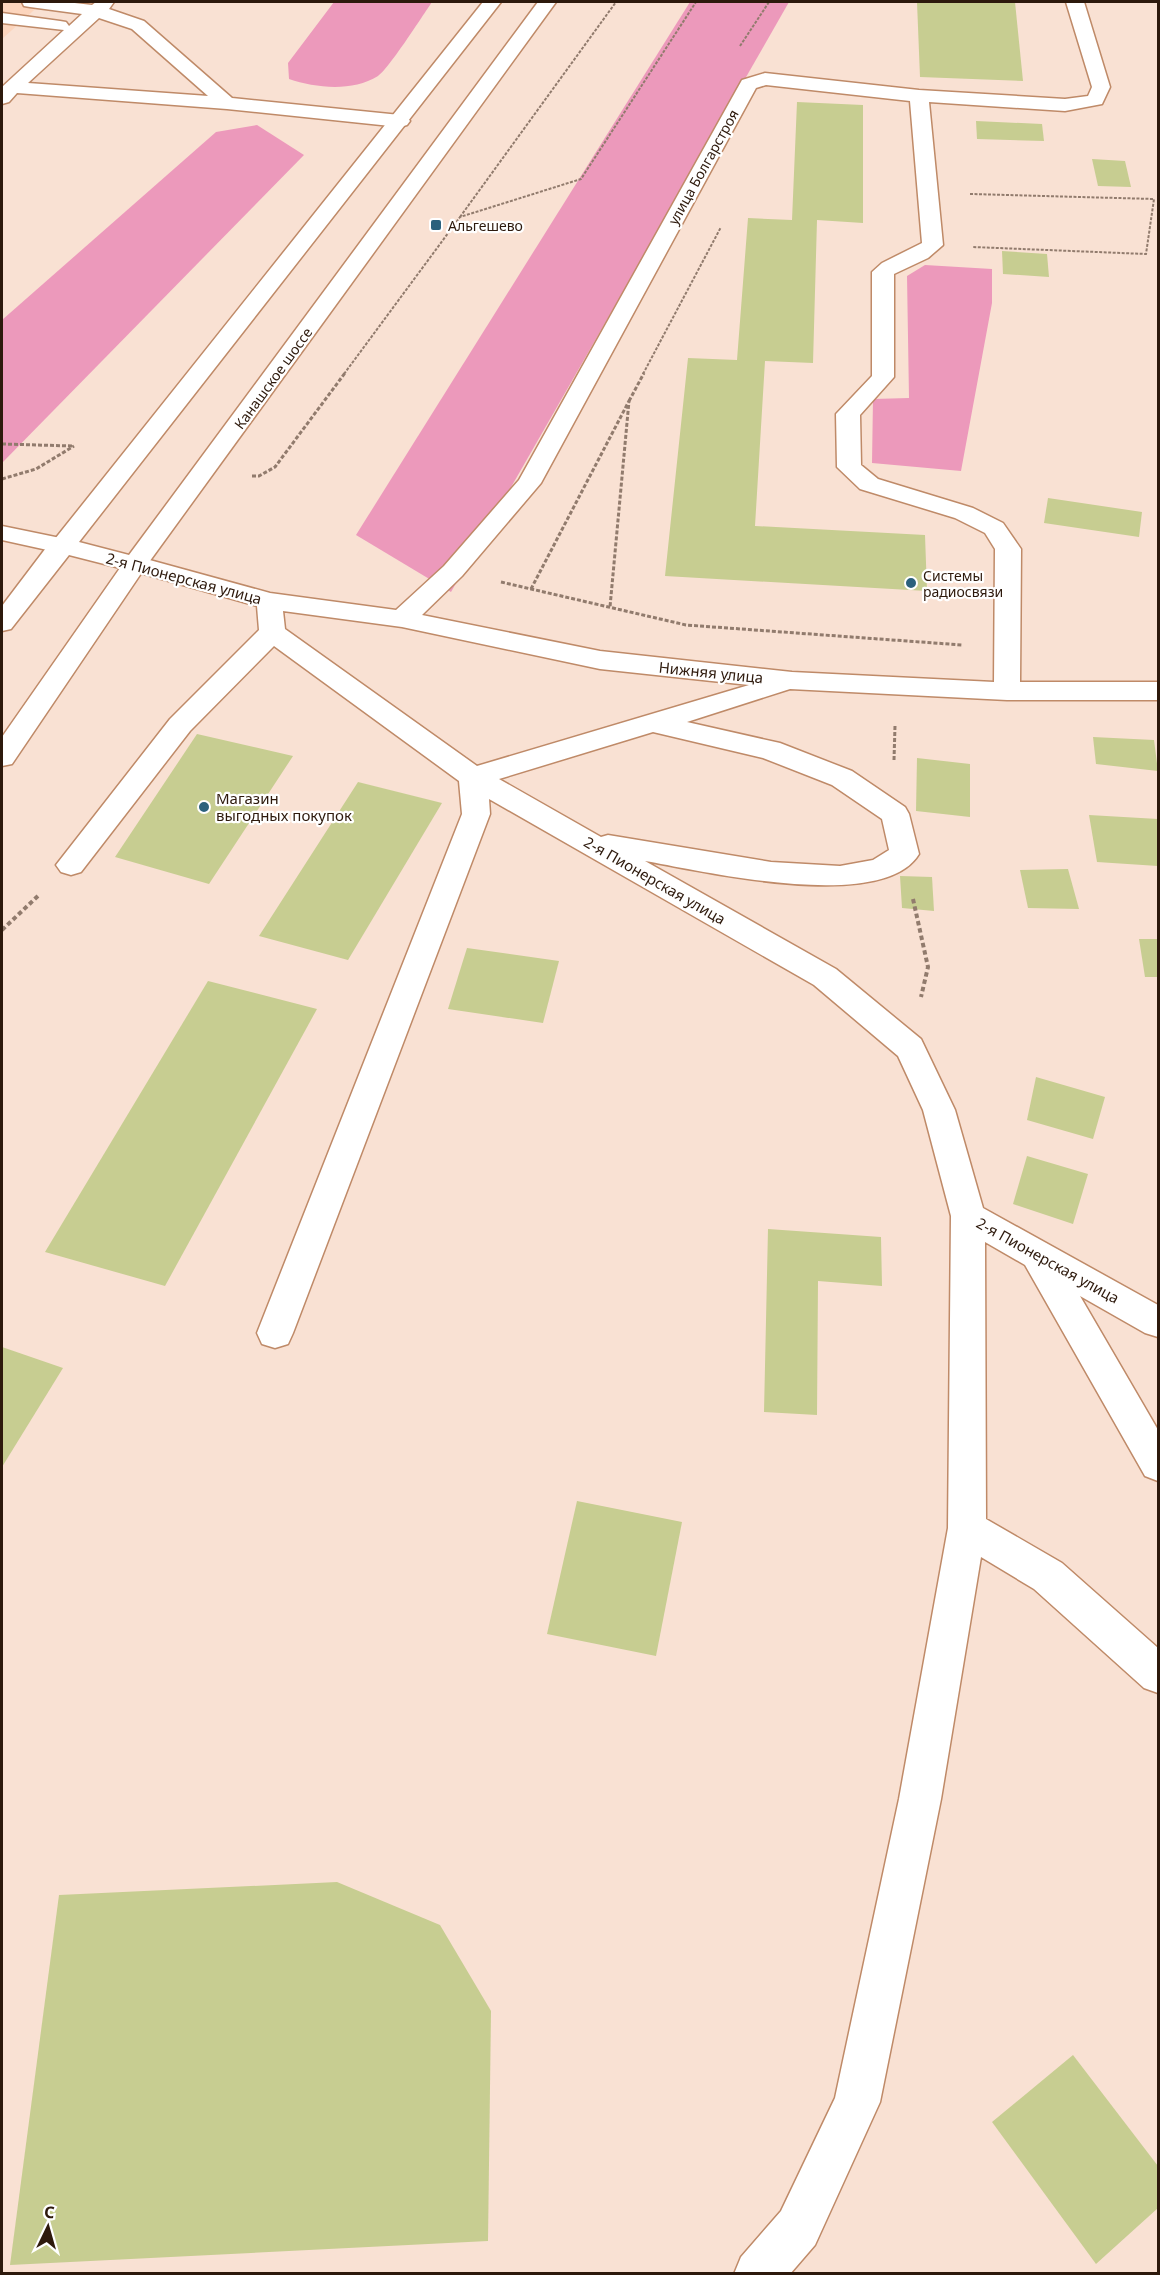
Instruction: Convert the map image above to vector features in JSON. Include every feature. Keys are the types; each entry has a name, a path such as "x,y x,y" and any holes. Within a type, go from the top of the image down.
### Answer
{"street":[{"path":"30,2 101,6 138,25 227,103"},
{"path":"2,624 492,2"},
{"name":"Канашское шоссе","path":"2,757 135,564 547,2"},
{"name":"улица Болгарстроя","path":"402,619 453,571 529,483 749,84 765,79 919,96 1065,105 1095,100 1101,87 1075,2"},
{"path":"7,92 101,6"},
{"path":"2,18 77,29"},
{"path":"7,92 227,103 400,121"},
{"path":"919,96 933,245 923,254 895,262 883,272 883,377 848,414 849,467 869,484 964,513 994,528 1008,549 1007,691"},
{"name":"2-я Пионерская улица","path":"2,533 62,545 269,601 272,632 473,777 825,977 910,1048 939,1110 968,1216 1158,1322"},
{"name":"Нижняя улица","path":"269,601 402,619 600,660 792,681 1007,691 1158,692"},
{"path":"70,865 180,725 272,632"},
{"path":"275,1333 476,814 473,777 792,681"},
{"path":"586,841 771,872 840,876 881,869 904,854 895,814 842,778 770,750 653,723"},
{"path":"758,2274 798,2228 857,2102 920,1799 967,1528 968,1216"},
{"path":"1036,1252 1158,1464"},
{"path":"967,1528 1048,1576 1158,1674"}],"path":[{"path":"248,477 259,476 275,467 616,2"},
{"path":"460,217 581,179 696,2"},
{"path":"930,194 1154,199 1146,254 933,245"},
{"path":"531,589 721,227"},
{"path":"610,607 629,401"},
{"path":"2,444 74,446 36,470 2,479"},
{"path":"453,571 687,625 1007,648"},
{"path":"895,814 893,730 902,710 923,687"},
{"path":"904,854 928,967 910,1048"},
{"path":"2,930 70,865"}],"shaded area":[{"path":"2,2 43,2 2,39"},
{"path":"334,2 432,2 378,76 357,84 334,87 311,85 289,79 288,63"},
{"path":"690,2 789,2 451,592 356,535"},
{"path":"257,125 304,155 2,463 2,320 216,132"},
{"path":"925,265 992,269 992,303 961,471 872,463 873,399 909,398 907,276"}],"building":[{"path":"917,2 1015,2 1023,81 920,77"},
{"path":"797,102 863,105 863,223 817,220 813,363 765,361 755,526 925,535 927,591 665,576 688,358 737,360 748,218 792,220"},
{"path":"976,121 1042,124 1044,141 977,139"},
{"path":"1092,159 1125,161 1131,187 1098,186"},
{"path":"1002,251 1047,254 1049,277 1003,274"},
{"path":"1048,498 1142,512 1139,537 1044,523"},
{"name":"Магазин выгодных покупок","path":"197,734 293,756 209,884 115,857"},
{"path":"1093,737 1154,740 1158,771 1096,764"},
{"path":"917,758 970,764 970,817 916,811"},
{"path":"358,782 442,803 348,960 259,936"},
{"path":"1089,815 1158,819 1158,866 1097,862"},
{"path":"1068,869 1079,909 1028,908 1020,870"},
{"path":"900,876 932,877 934,911 902,908"},
{"path":"1139,939 1158,939 1158,977 1145,977"},
{"path":"467,948 559,961 543,1023 448,1009"},
{"path":"208,981 317,1009 165,1286 45,1252"},
{"path":"1036,1077 1105,1097 1093,1139 1027,1120"},
{"path":"1027,1156 1088,1174 1073,1224 1013,1204"},
{"path":"768,1229 881,1237 882,1286 818,1281 817,1415 764,1412"},
{"path":"2,1347 63,1368 2,1467"},
{"path":"577,1501 682,1522 656,1656 547,1634"},
{"path":"337,1882 440,1925 491,2011 488,2241 10,2265 59,1895"},
{"path":"1073,2055 1158,2166 1158,2208 1096,2264 992,2122"}],"place":[{"name":"Альгешево","path":"436,225"},
{"name":"Системы радиосвязи","path":"911,583"},
{"name":"Магазин выгодных покупок","path":"204,807"}]}
